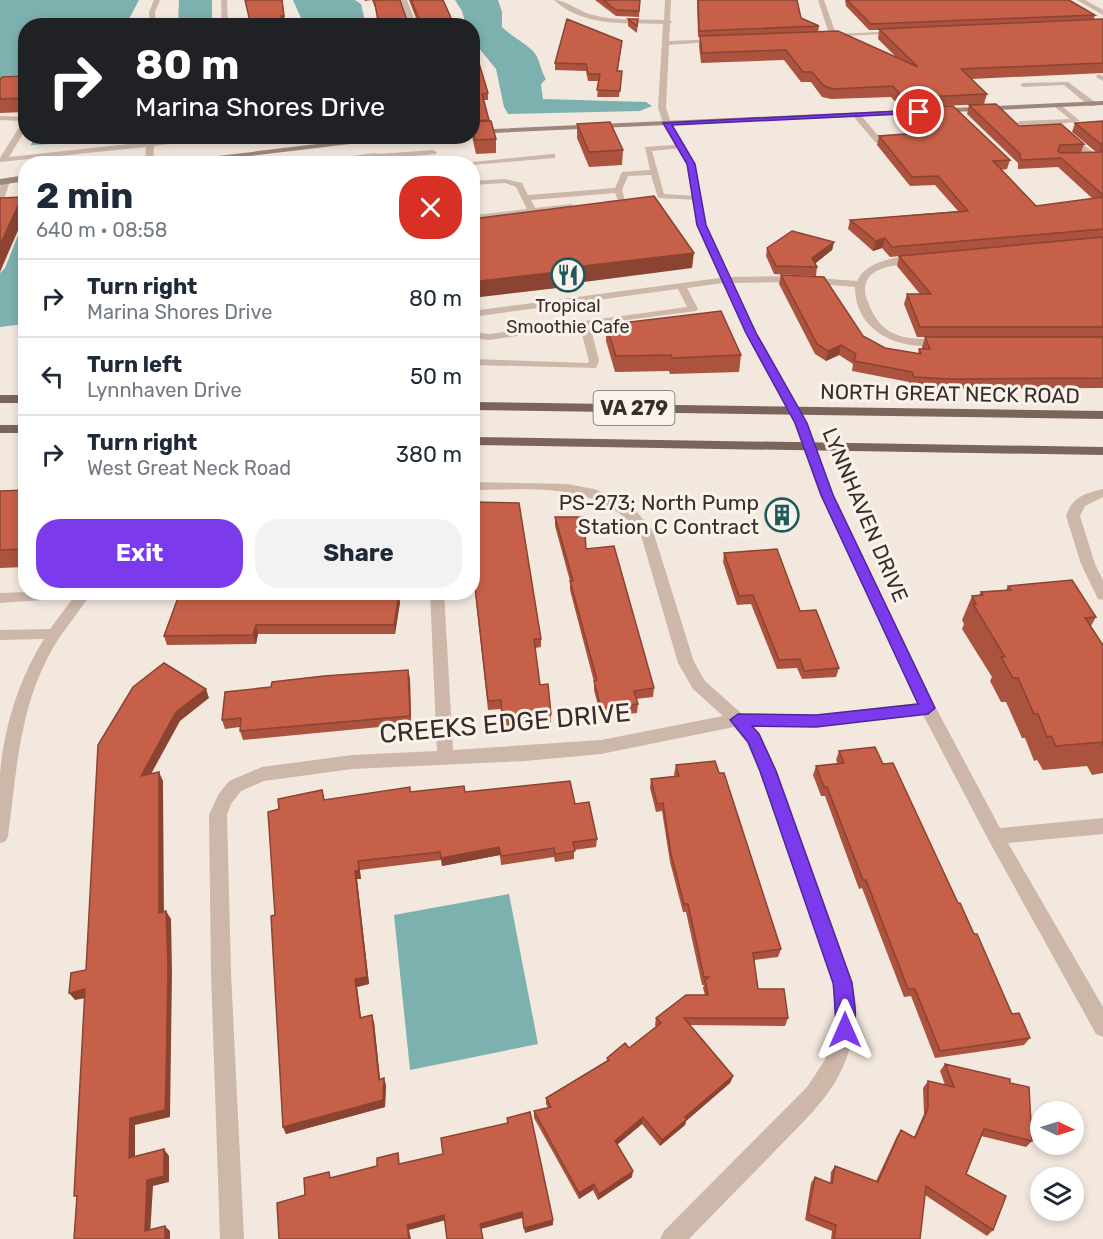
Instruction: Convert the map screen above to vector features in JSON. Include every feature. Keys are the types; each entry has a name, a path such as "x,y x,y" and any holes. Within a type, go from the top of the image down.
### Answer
{"main road":[{"path":"0,399 18,399"},
{"name":"NORTH GREAT NECK ROAD","path":"480,406 1103,415"},
{"path":"0,429 18,429"},
{"name":"VA 279","path":"480,441 1103,451"}],"street":[{"path":"224,0 225,18"},
{"path":"404,0 411,18"},
{"path":"557,0 568,9 586,18 669,22"},
{"name":"LYNNHAVEN DRIVE","path":"668,0 669,22 665,43 662,108 667,123 682,146 695,177 701,225 768,366 795,412 827,495 928,708 995,836 1103,1027"},
{"path":"821,0 832,36"},
{"path":"1080,0 1103,13"},
{"path":"822,37 913,33"},
{"path":"665,43 729,40"},
{"path":"480,132 1103,103"},
{"path":"224,156 327,144"},
{"path":"3,181 18,179"},
{"path":"924,256 881,265 869,271 859,284 858,297 872,323 888,336 912,342 956,343"},
{"path":"727,280 793,279 859,284"},
{"path":"480,486 562,487 583,490 613,501 637,518 646,531 686,663 699,685 738,720 754,739 768,771 843,983 847,1014 840,1054 833,1070 815,1095 672,1239"},
{"path":"1103,493 1081,501 1075,508 1073,516 1088,564 1103,595"},
{"path":"438,600 444,696 445,756"},
{"name":"CREEKS EDGE DRIVE","path":"232,1239 220,973 218,815 224,800 236,786 262,774 352,762 525,754 601,747 738,720 816,721 928,708"},
{"path":"995,836 1103,826"}],"lane":[{"path":"152,18 152,12 157,0"},
{"path":"1023,85 1066,83 1092,104"},
{"path":"1020,123 1076,121 1058,105"},
{"path":"955,110 963,118"},
{"path":"855,115 879,141 921,139 897,113"},
{"path":"0,118 18,119"},
{"path":"1054,122 1093,157"},
{"path":"1,160 18,133"},
{"path":"31,156 120,144"},
{"path":"682,146 648,148 661,196 696,198"},
{"path":"395,156 433,152"},
{"path":"480,162 552,156"},
{"path":"1071,158 1103,157"},
{"path":"1,160 18,158"},
{"path":"600,204 623,202 618,190 625,174 655,172"},
{"path":"0,199 3,181"},
{"path":"480,183 505,181 519,185 532,211"},
{"path":"525,198 618,190"},
{"path":"480,217 578,207"},
{"path":"480,313 727,280"},
{"path":"480,336 489,337 693,309 681,286"},
{"path":"480,362 592,366 594,361 584,323"},
{"path":"0,598 18,597"},
{"path":"0,837 14,737 29,682 53,634 80,600"},
{"path":"0,635 53,634"}],"water":[{"path":"0,0 139,0 130,18 18,18 18,89 0,90"},
{"path":"179,0 212,0 212,18 178,18"},
{"path":"293,0 355,0 361,4 364,18 301,18"},
{"path":"455,0 498,0 502,12 502,27 537,56 546,79 541,84 543,99 646,102 652,106 640,111 508,114 504,107 496,69 480,50 480,18 464,18"},
{"path":"18,236 18,325 0,327 0,273 5,268"},
{"path":"509,894 538,1044 410,1070 394,915"}],"building":[{"path":"245,0 282,0 284,16 281,16 282,18 249,18"},
{"path":"373,0 400,0 406,18 378,18"},
{"path":"411,0 443,0 451,18 419,18"},
{"path":"603,0 640,0 639,11 616,10"},
{"path":"698,0 797,0 801,18 819,26 699,31"},
{"path":"847,0 1069,0 1095,15 871,24"},
{"path":"567,19 622,41 617,71 622,71 620,91 597,90 600,74 588,74 586,64 555,63"},
{"path":"628,19 638,19 637,26"},
{"path":"1103,19 1103,63 961,69 987,94 903,98 893,86 833,89 824,86 812,72 803,72 786,50 702,53 700,36 838,31 918,67 879,29"},
{"path":"480,67 488,93 482,94 489,120 480,121"},
{"path":"18,76 18,98 0,99 2,77"},
{"path":"996,104 1019,126 1061,124 1084,144 1060,145 1058,151 1060,153 1101,152 1101,144 1075,123 1103,121 1103,195 1061,158 1021,160 1020,154 969,105"},
{"path":"953,106 1010,160 993,161 1036,206 1103,197 1103,229 892,247 885,238 876,241 850,220 968,211 938,176 912,177 879,136 932,132 910,108"},
{"path":"491,121 496,139 480,140 480,122"},
{"path":"610,122 623,150 589,152 577,124"},
{"path":"654,196 694,253 480,281 480,218"},
{"path":"18,197 18,206 0,245 0,198"},
{"path":"792,231 834,242 812,258 817,267 776,266 767,248"},
{"path":"1103,237 1103,327 920,327 907,294 931,294 899,256"},
{"path":"781,275 824,277 863,336 885,348 921,354 919,349 930,349 925,337 1103,337 1103,378 950,379 914,377 912,372 854,361 856,354 841,345 828,351 817,344"},
{"path":"721,311 741,355 672,358 671,355 616,356 606,325"},
{"path":"18,490 18,549 0,550 0,491"},
{"path":"480,502 519,503 541,639 534,639 540,685 548,684 551,714 502,717 501,700 488,701 476,600 480,600"},
{"path":"555,517 584,517 586,549 614,546 654,688 634,691 638,704 601,708 594,681 597,680"},
{"path":"777,549 800,611 816,610 839,668 804,671 800,659 779,660 753,595 739,596 724,553"},
{"path":"1072,580 1096,617 1085,618 1103,645 1103,745 1102,742 1056,746 1051,736 1047,737 1038,714 1034,714 1018,678 1013,678 1001,657 1005,657 973,604 976,604 972,596 983,595 981,592 1011,590 1008,586"},
{"path":"177,600 398,600 394,625 256,625 253,635 164,636"},
{"path":"164,663 206,689 176,712 141,776 159,772 159,913 166,911 168,965 166,1082 165,1110 130,1118 129,1158 164,1149 164,1176 147,1180 145,1231 165,1226 165,1239 74,1239 77,1196 74,1196 85,989 69,993 71,973 86,970 98,745 133,687"},
{"path":"408,670 410,716 240,731 241,718 222,720 225,692 271,687 272,682"},
{"path":"875,747 883,764 893,763 958,903 974,934 977,934 1012,1014 1019,1013 1030,1038 940,1051 915,989 908,989 866,880 863,880 827,787 824,787 816,766 844,763 839,751"},
{"path":"715,761 719,773 724,773 781,949 753,953 758,989 784,989 788,1018 684,1018 733,1076 662,1140 643,1117 615,1141 633,1171 599,1194 594,1184 579,1193 534,1111 551,1107 546,1098 609,1060 607,1058 625,1043 629,1048 661,1023 656,1018 686,995 708,995 705,980 709,977 704,977 688,904 684,904 671,854 663,803 657,804 651,779 679,776 676,765"},
{"path":"570,781 575,804 589,802 597,839 573,842 575,851 555,854 554,848 501,856 499,847 441,858 440,852 358,861 359,870 355,871 367,977 355,979 360,1018 372,1015 379,1080 384,1078 383,1100 283,1127 271,916 275,915 268,812 279,809 278,799 322,790 324,800 410,787 410,792 464,786 465,792"},
{"path":"945,1064 1010,1079 1010,1083 1029,1087 1030,1140 984,1129 966,1174 1006,1196 993,1230 926,1186 920,1239 834,1239 836,1225 808,1214 815,1177 832,1184 835,1166 878,1182 901,1130 915,1138 928,1108 928,1081 954,1087"},
{"path":"530,1112 553,1220 524,1228 522,1212 480,1224 483,1239 447,1239 444,1215 407,1225 409,1239 279,1239 277,1203 305,1195 304,1178 329,1172 330,1178 377,1166 377,1158 398,1153 399,1164 443,1154 441,1138 508,1123 507,1118"}],"place":[{"name":"Tropical Smoothie Cafe","path":"568,275"},
{"name":"PS-273; North Pump Station C Contract","path":"782,515"}],"route":[{"path":"845,1030 847,1014 843,983 768,771 754,739 738,720 816,721 928,708 827,495 801,423 751,333 701,225 696,206 695,177 691,164 667,123 919,112"}]}
